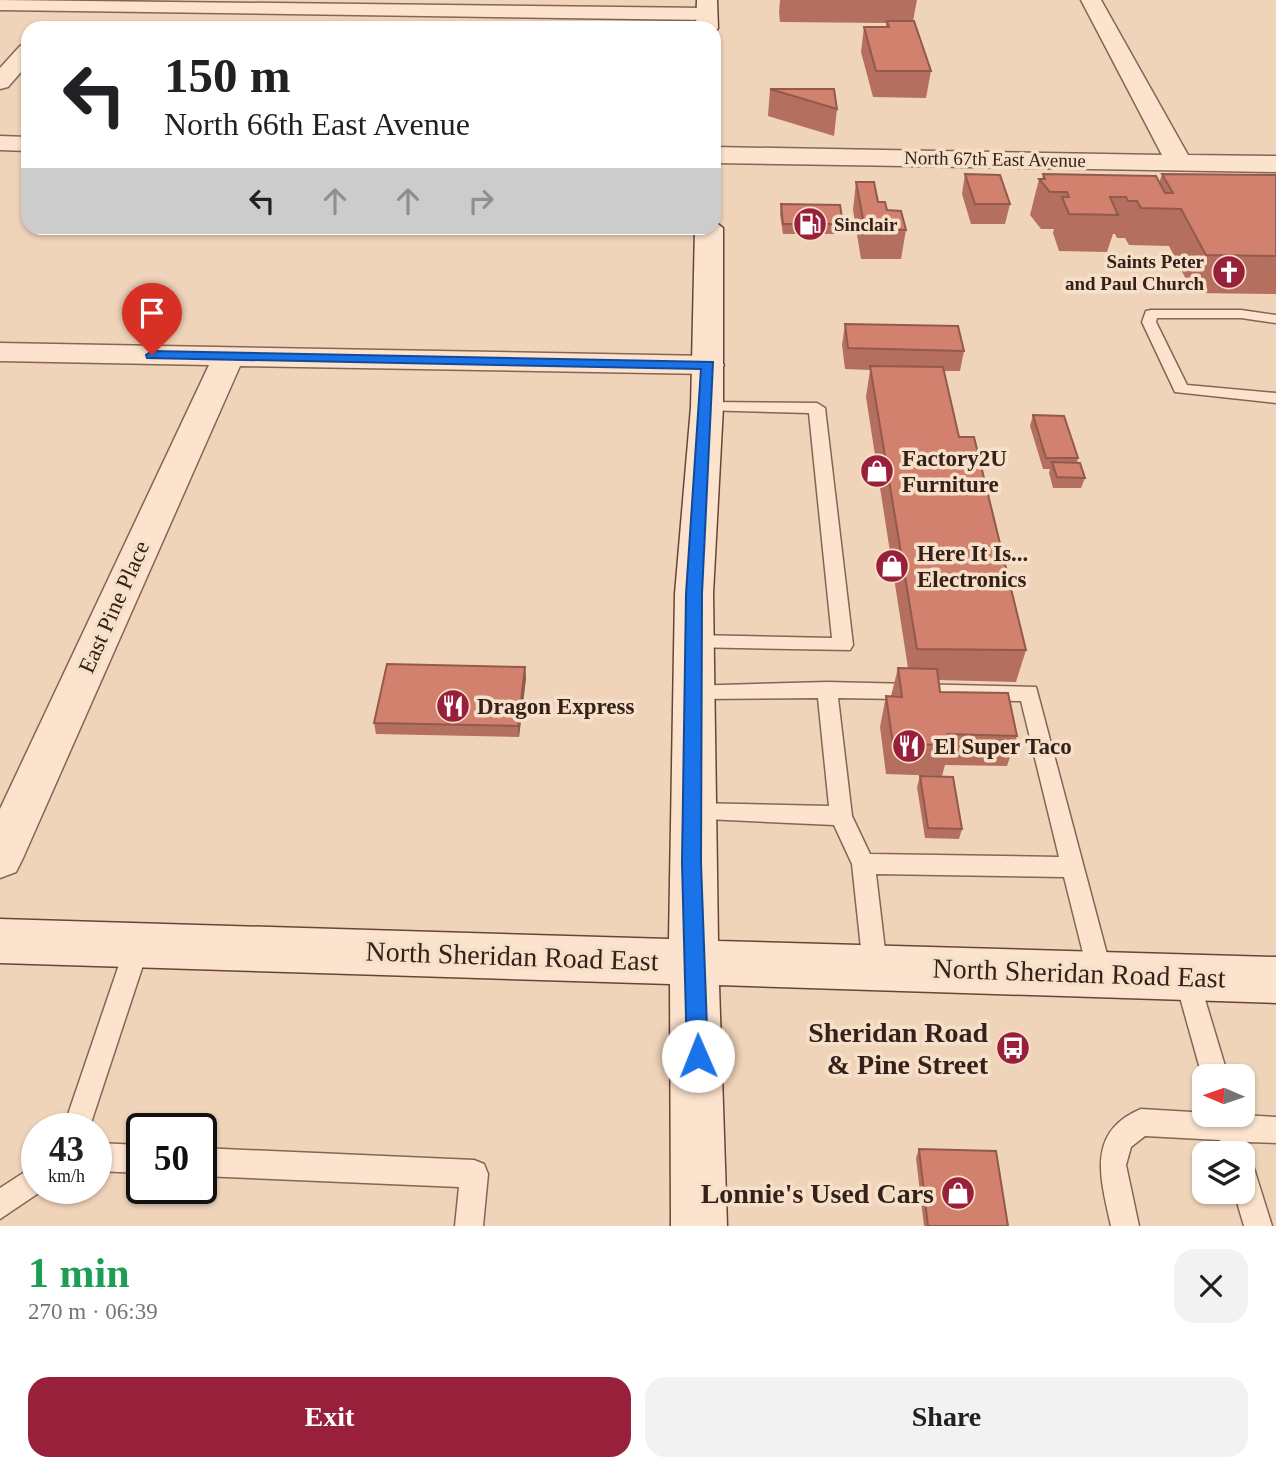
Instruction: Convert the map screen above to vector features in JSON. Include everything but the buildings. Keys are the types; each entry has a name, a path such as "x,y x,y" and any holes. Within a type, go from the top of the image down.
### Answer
{"street":[{"path":"1091,0 1179,162"},
{"path":"56,21 73,3"},
{"path":"0,4 707,14"},
{"path":"0,82 21,59"},
{"path":"0,143 21,144"},
{"name":"North 67th East Avenue","path":"721,155 1276,164"},
{"path":"699,1226 692,812 694,642 707,407 709,235"},
{"path":"0,352 708,365"},
{"name":"East Pine Place","path":"0,858 228,357"},
{"name":"North Sheridan Road East","path":"0,941 1100,972 1276,980"}],"lane":[{"path":"1276,318 1241,314 1151,314 1149,322 1181,389 1276,398"},
{"path":"694,642 843,645 817,408 707,407"},
{"path":"827,690 841,816 863,864 875,967"},
{"path":"694,691 1029,693 1100,972"},
{"path":"692,812 841,816"},
{"path":"863,864 1075,867"},
{"path":"81,1113 139,943"},
{"path":"1186,976 1212,1064"},
{"path":"1125,1226 1112,1165 1120,1139 1141,1122 1231,1132 1276,1130"},
{"path":"217,1163 474,1174 469,1226"},
{"path":"0,1205 21,1190"},
{"path":"1252,1204 1258,1226"}],"place":[{"name":"Sinclair","path":"810,224"},
{"name":"Saints Peter and Paul Church","path":"1229,272"},
{"name":"Factory2U Furniture","path":"877,471"},
{"name":"Here It Is... Electronics","path":"892,566"},
{"name":"Dragon Express","path":"453,706"},
{"name":"El Super Taco","path":"909,746"},
{"name":"Sheridan Road & Pine Street","path":"1013,1048"},
{"name":"Lonnie's Used Cars","path":"958,1193"}],"route":[{"path":"152,355 708,365 694,594 692,863 698,1056"}]}
